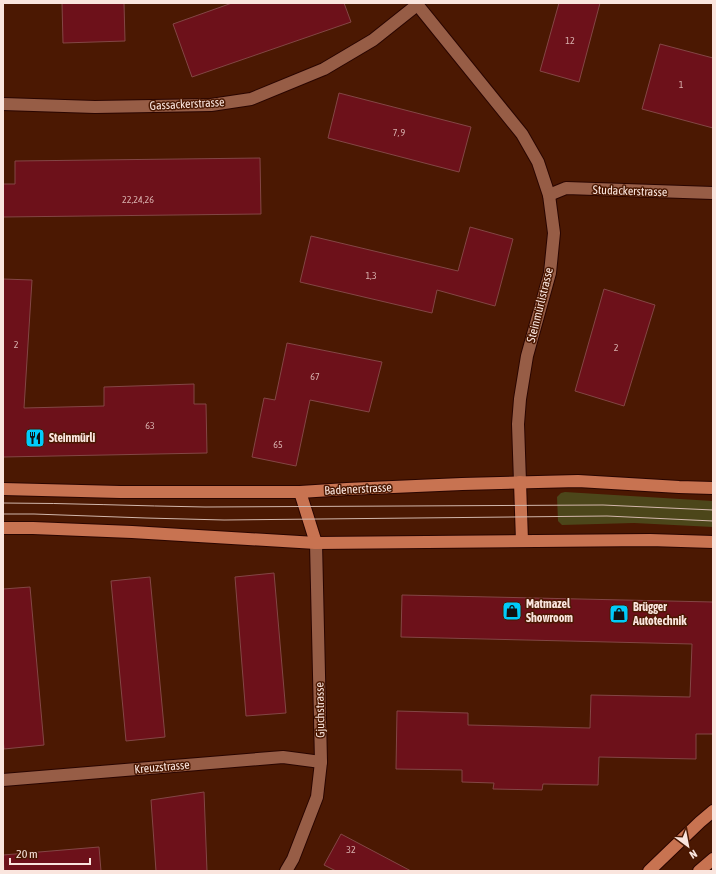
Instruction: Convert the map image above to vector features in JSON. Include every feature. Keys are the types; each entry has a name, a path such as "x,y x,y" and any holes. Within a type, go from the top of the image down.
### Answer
{"main road":[{"name":"Badenerstrasse","path":"3,489 120,492 300,492 520,482 578,482 713,488"},
{"path":"520,482 522,542"},
{"path":"300,492 316,543"},
{"path":"3,528 132,532 316,543 650,540 713,542"},
{"path":"649,871 713,811"},
{"path":"699,871 713,859"}],"street":[{"name":"Gassackerstrasse","path":"3,104 95,107 211,105 251,99 324,70 373,40 416,4"},
{"name":"Steinmürlistrasse","path":"416,4 522,134 538,162 549,195 554,233 550,273 527,356 520,398 518,424 520,482"},
{"name":"Studackerstrasse","path":"549,195 566,188 713,193"},
{"name":"Gjuchstrasse","path":"286,871 293,859 317,797 321,762 316,543"},
{"name":"Kreuzstrasse","path":"3,780 283,757 321,762"}],"shaded area":[{"path":"565,492 713,501 713,527 634,523 562,525 558,521 557,497 561,493"}],"building":[{"path":"62,3 124,3 125,41 63,43"},
{"path":"232,3 344,3 351,22 192,77 173,24"},
{"path":"559,3 600,3 579,82 540,71"},
{"path":"660,44 713,58 713,128 642,109"},
{"path":"339,93 471,127 459,172 328,138"},
{"path":"260,158 261,214 3,217 3,184 15,184 15,161"},
{"path":"470,227 513,239 495,306 437,290 432,313 300,282 311,236 458,271"},
{"path":"3,279 32,280 24,408 104,406 104,387 194,384 194,404 206,404 207,453 3,457"},
{"path":"604,289 655,305 624,406 575,391"},
{"path":"287,343 382,362 369,412 310,400 296,466 252,457 264,398 275,400"},
{"path":"274,573 286,713 246,716 235,577"},
{"path":"150,577 165,737 126,741 111,581"},
{"path":"30,587 44,745 4,749 3,589"},
{"path":"402,595 713,602 713,734 696,734 696,759 599,757 598,785 543,784 542,790 493,789 494,783 462,782 462,770 396,769 397,711 468,713 468,725 590,728 591,695 690,697 692,644 401,637"},
{"path":"204,792 207,871 156,871 151,800"},
{"path":"341,834 411,871 336,871 324,865"},
{"path":"99,847 101,871 4,871 3,855"}],"tram line":[{"path":"3,503 205,507 603,505 713,510"},
{"path":"3,514 224,520 607,516 713,521"}],"place":[{"name":"Steinmürli","path":"35,438"},
{"name":"Matmazel Showroom","path":"512,611"},
{"name":"Brügger Autotechnik","path":"619,614"}]}
